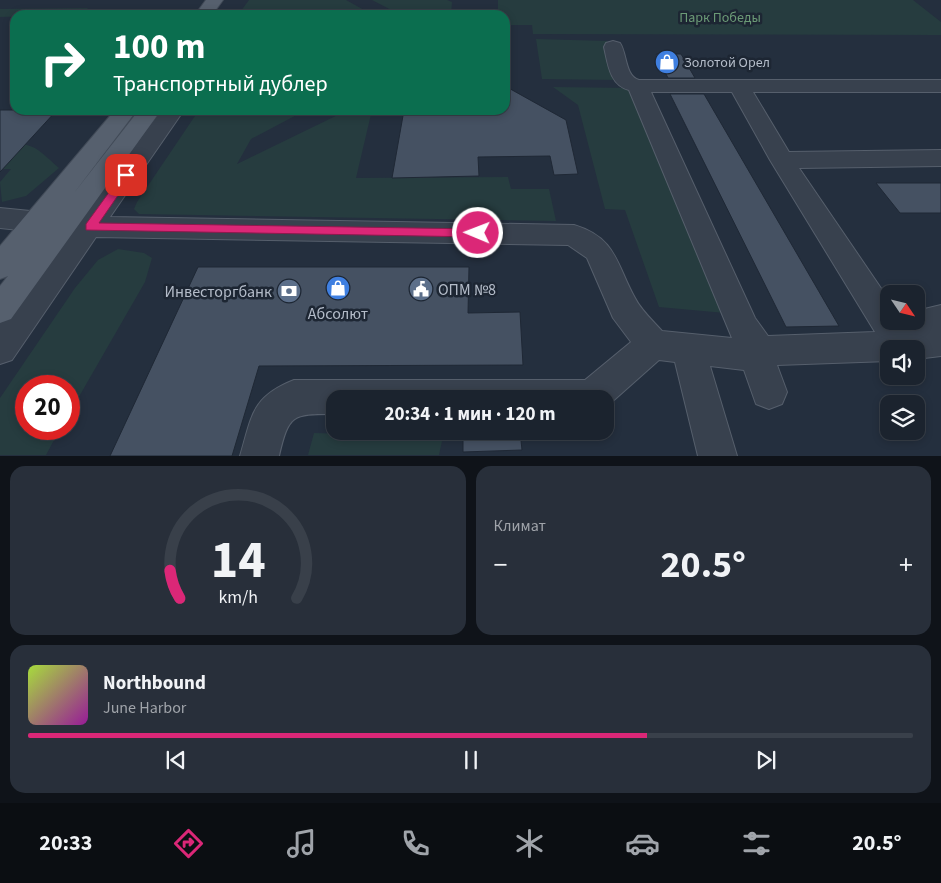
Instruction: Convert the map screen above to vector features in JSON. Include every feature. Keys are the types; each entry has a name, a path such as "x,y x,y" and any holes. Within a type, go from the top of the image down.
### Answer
{"main road":[{"path":"207,10 215,0"},
{"path":"0,266 64,224 123,115"},
{"path":"0,310 146,115"}],"lane":[{"path":"613,47 621,74 627,83 638,86 941,86"},
{"path":"638,86 743,327 758,353 769,392"},
{"path":"738,86 782,160 893,333 900,340"},
{"path":"64,224 115,191 169,115"},
{"path":"782,160 941,158"},
{"path":"0,218 64,224 574,235 598,251 624,309 653,346"},
{"path":"0,349 72,248 64,224"},
{"path":"910,340 921,323 941,319"},
{"path":"925,343 941,341"},
{"path":"259,456 270,416 294,396 591,397 653,346 758,353 880,347"},
{"path":"688,348 718,456"}],"green space":[{"path":"249,0 346,0 364,10 242,10"},
{"path":"372,0 447,0 452,2 451,10 391,10"},
{"name":"Парк Победы","path":"498,0 913,0 941,22 941,35 533,34 532,25 510,25 510,10 498,10"},
{"path":"88,8 86,10 10,10 10,17 0,17 0,9"},
{"path":"536,39 607,41 618,80 542,79"},
{"path":"553,87 630,88 725,313 659,307 625,210 605,209 578,105"},
{"path":"196,115 297,115 251,139 237,164 338,115 371,115 356,178 508,177 511,189 549,189 556,221 139,214 134,209"},
{"path":"0,143 21,144 33,147 59,168 26,196 2,202 0,182 11,169 0,169"},
{"path":"118,249 144,253 152,258 145,282 80,395 80,375 16,375 75,288 98,260"},
{"path":"15,376 15,440 54,440 46,455 0,455 0,398"},
{"path":"314,433 326,433 326,440 442,441 439,455 308,455"}],"building":[{"path":"656,54 681,54 695,78 668,78"},
{"path":"510,89 566,120 578,174 554,175 550,156 478,157 479,176 392,178 403,115 510,115"},
{"path":"670,94 704,94 839,326 786,327"},
{"path":"0,110 10,110 10,115 52,115 0,172"},
{"path":"876,183 941,183 941,213 900,213"},
{"path":"198,267 469,267 468,313 520,312 523,365 259,366 232,456 110,456"},
{"path":"463,440 521,440 522,450 463,452"}],"place":[{"name":"Золотой Орел","path":"667,62"},
{"name":"Абсолют","path":"338,288"},
{"name":"ОПМ №8","path":"421,289"},
{"name":"Инвесторгбанк","path":"289,291"}],"route":[{"path":"126,175 90,227 478,233"}]}
